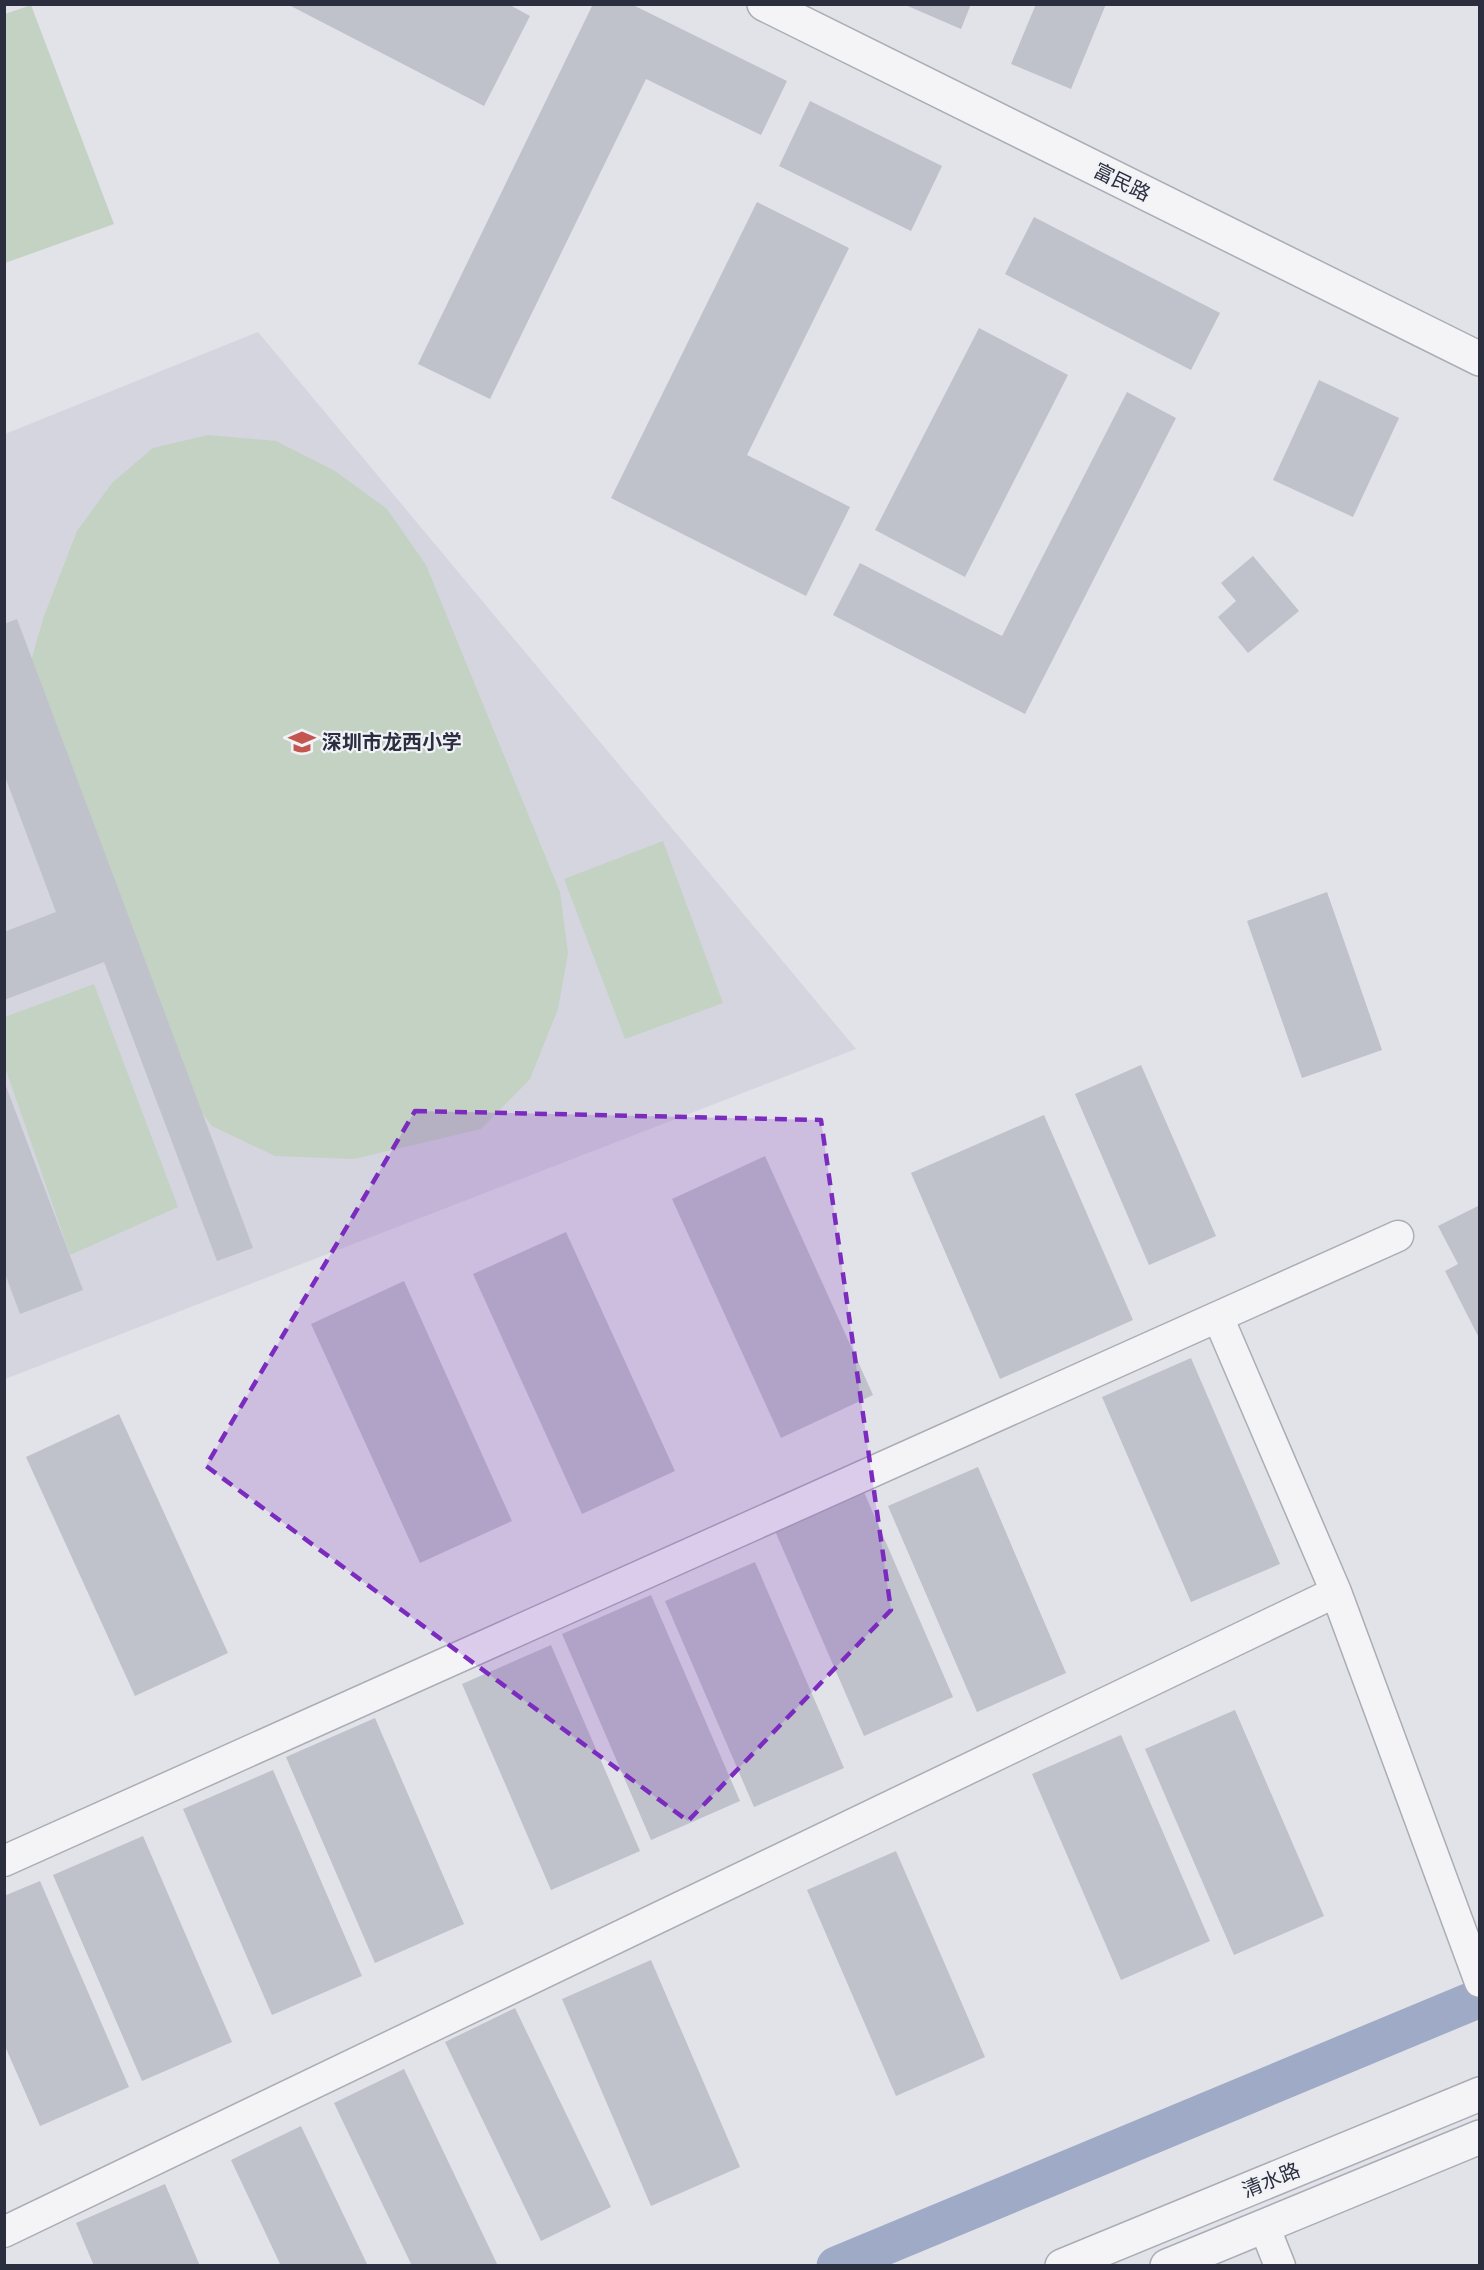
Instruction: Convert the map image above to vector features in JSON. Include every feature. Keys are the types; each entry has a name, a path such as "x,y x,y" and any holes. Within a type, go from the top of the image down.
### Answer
{"street":[{"name":"富民路","path":"764,4 1479,359"},
{"path":"4,1861 1398,1236"},
{"path":"1218,1317 1336,1592 1479,1982"},
{"path":"4,2232 1336,1592"},
{"name":"清水路","path":"1062,2265 1479,2094"},
{"name":"清水路","path":"1167,2265 1479,2137"},
{"path":"1264,2226 1280,2265"}],"highlighted area":[{"path":"415,1111 821,1120 891,1610 688,1821 206,1466"}],"shaded area":[{"name":"深圳市龙西小学","path":"258,332 856,1049 5,1379 5,434"}],"green space":[{"path":"31,5 114,224 5,263 5,14"},
{"path":"208,435 276,441 335,471 387,509 426,565 560,892 568,953 558,1009 530,1079 481,1129 354,1159 275,1156 212,1126 187,1093 26,678 44,616 77,531 112,483 153,448"},
{"path":"663,841 723,1003 625,1039 564,879"},
{"path":"94,984 178,1207 70,1255 5,1067 5,1017"}],"building":[{"path":"287,4 508,4 530,16 484,106"},
{"path":"593,4 631,4 787,81 761,135 646,79 490,399 418,364"},
{"path":"903,4 971,4 961,29"},
{"path":"1036,4 1106,4 1071,89 1011,64"},
{"path":"810,101 942,166 911,231 779,166"},
{"path":"757,202 849,248 747,455 850,507 806,596 611,498"},
{"path":"1034,217 1220,313 1191,370 1005,274"},
{"path":"979,328 1068,375 965,577 875,530"},
{"path":"1319,380 1399,418 1353,517 1273,480"},
{"path":"1127,392 1176,418 1025,714 833,615 860,563 1002,636"},
{"path":"1253,556 1299,611 1248,653 1218,617 1236,601 1221,583"},
{"path":"17,619 253,1248 217,1261 104,962 4,1000 4,932 56,912 4,774 4,624"},
{"path":"1327,892 1382,1050 1302,1078 1247,921"},
{"path":"1141,1065 1216,1236 1149,1265 1075,1094"},
{"path":"4,1081 83,1290 20,1314 4,1271"},
{"path":"1044,1115 1133,1320 1000,1379 911,1173"},
{"path":"765,1156 873,1395 781,1438 672,1199"},
{"path":"1480,1205 1480,1340 1445,1271 1458,1264 1438,1226"},
{"path":"566,1232 675,1471 582,1514 473,1274"},
{"path":"404,1281 512,1521 420,1563 311,1324"},
{"path":"1191,1358 1280,1564 1191,1602 1102,1397"},
{"path":"119,1414 228,1653 135,1696 26,1457"},
{"path":"978,1467 1066,1673 977,1712 888,1506"},
{"path":"864,1492 953,1697 864,1736 775,1531"},
{"path":"755,1562 844,1768 754,1807 665,1601"},
{"path":"651,1595 740,1801 651,1840 562,1634"},
{"path":"551,1645 640,1851 551,1890 462,1684"},
{"path":"1235,1710 1324,1916 1234,1955 1145,1749"},
{"path":"375,1718 464,1924 375,1963 286,1757"},
{"path":"1121,1735 1210,1941 1121,1980 1032,1774"},
{"path":"273,1770 362,1976 272,2015 183,1809"},
{"path":"143,1836 232,2042 142,2081 53,1875"},
{"path":"896,1851 985,2057 896,2096 807,1890"},
{"path":"40,1881 129,2087 40,2126 4,2044 4,1896"},
{"path":"651,1960 740,2167 651,2206 562,1999"},
{"path":"515,2008 611,2207 541,2241 445,2042"},
{"path":"404,2069 498,2266 412,2266 334,2103"},
{"path":"301,2126 368,2266 281,2266 231,2160"},
{"path":"165,2184 200,2266 94,2266 76,2223"}],"waterway":[{"path":"836,2266 1480,1998"}],"place":[{"name":"深圳市龙西小学","path":"302,742"}]}
